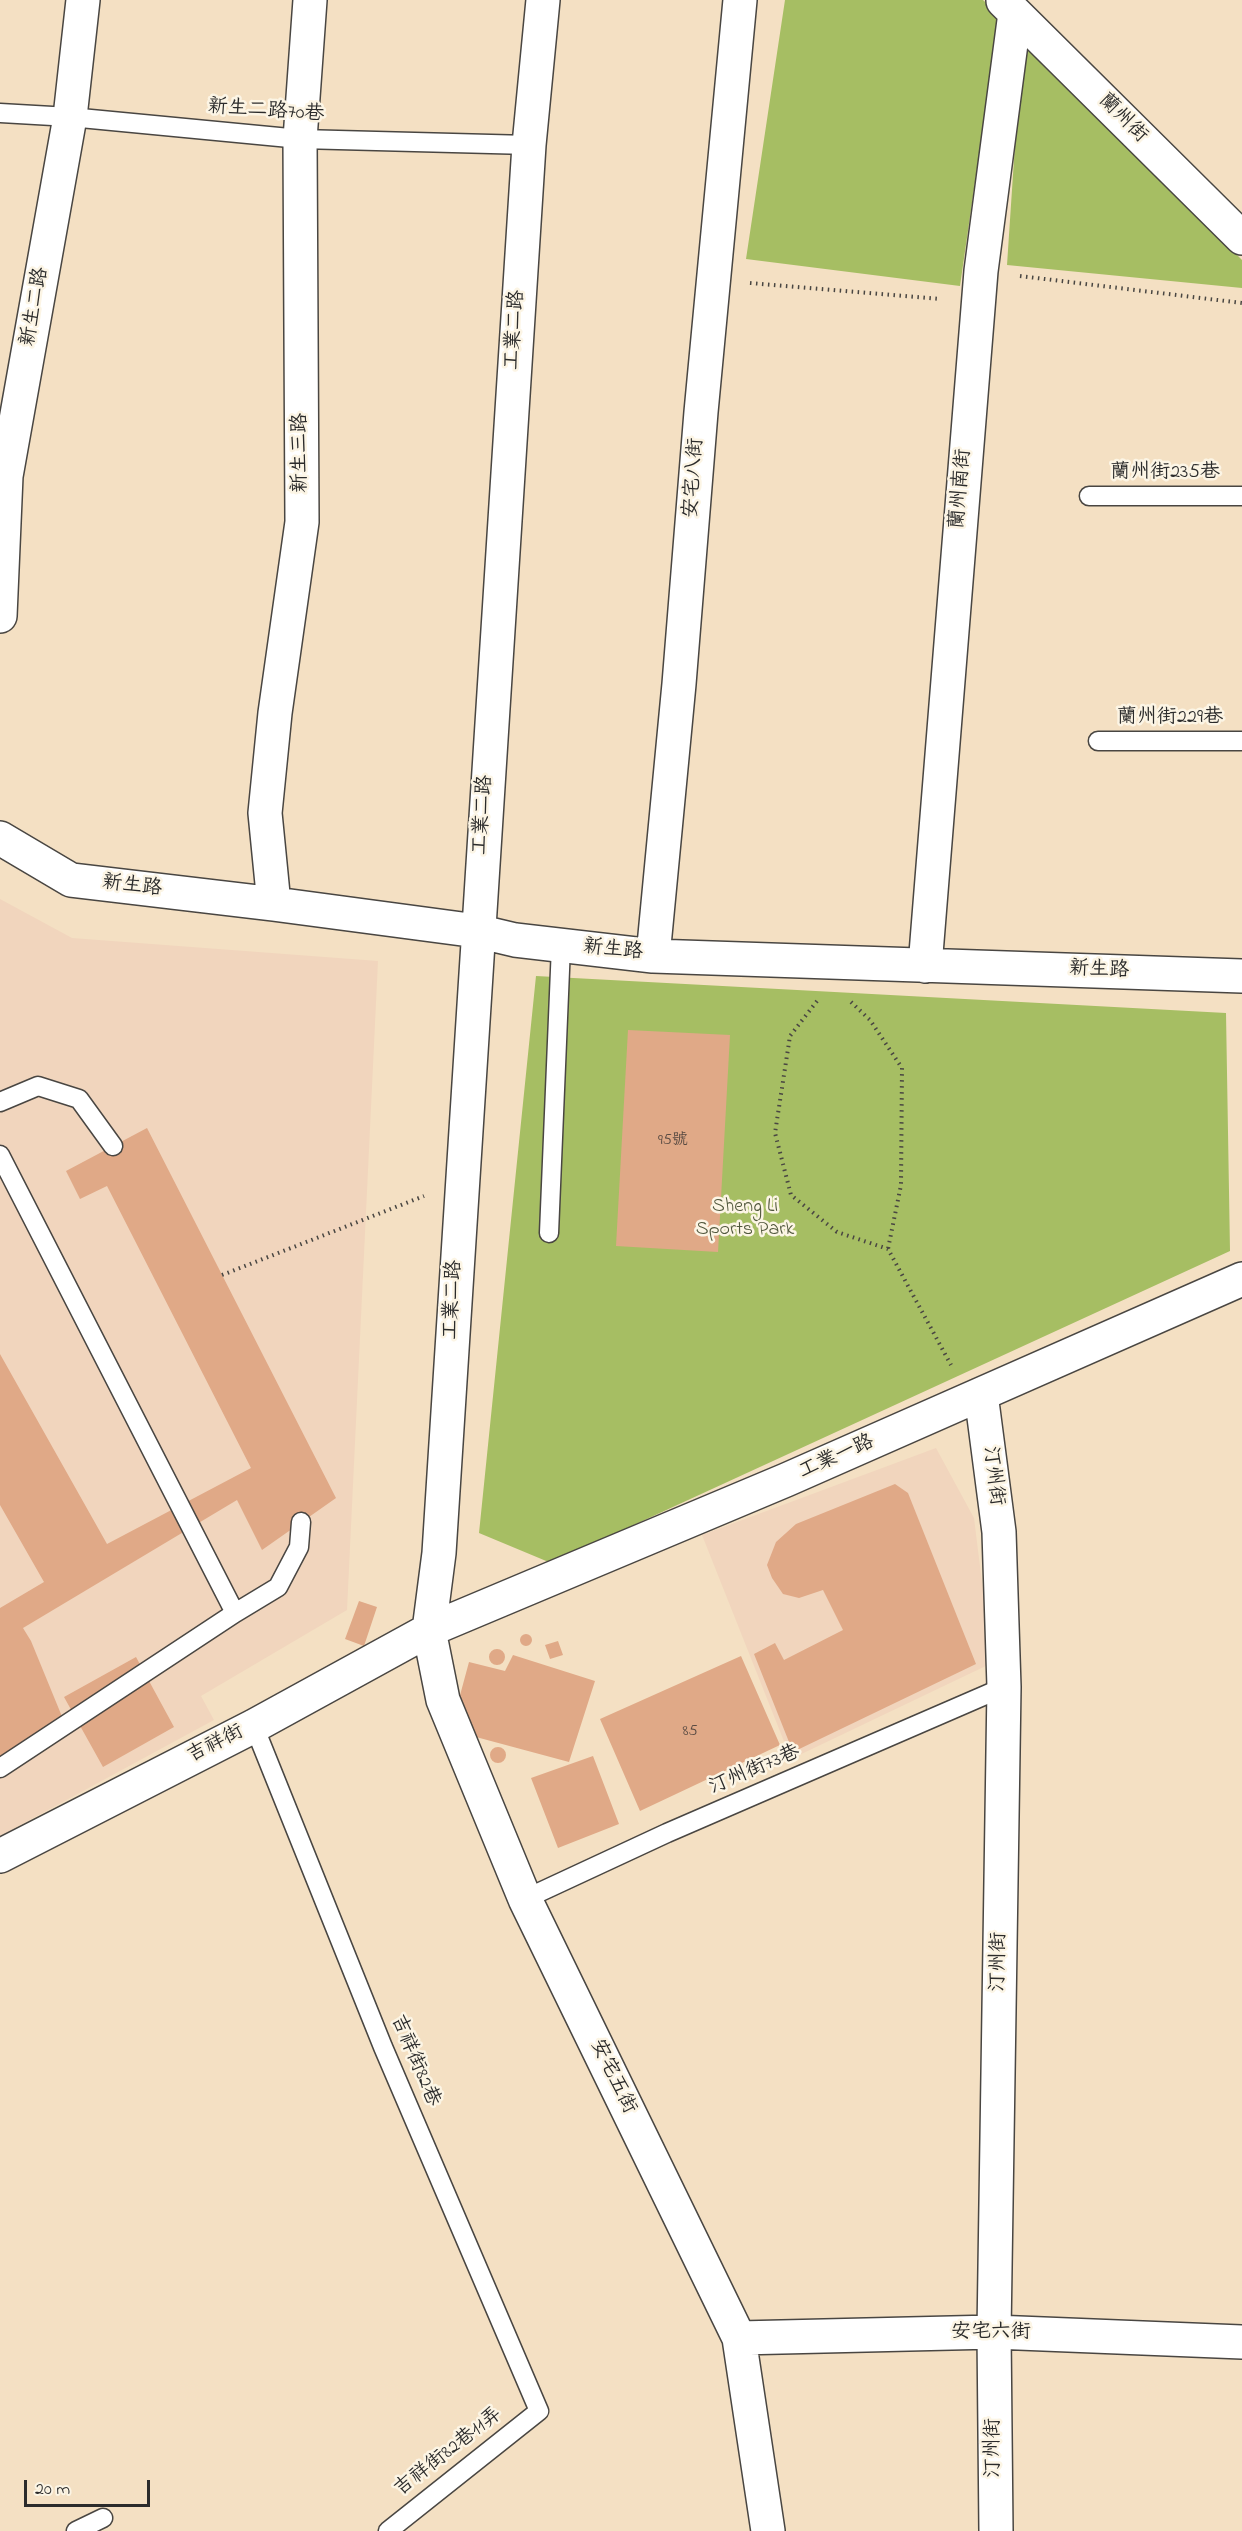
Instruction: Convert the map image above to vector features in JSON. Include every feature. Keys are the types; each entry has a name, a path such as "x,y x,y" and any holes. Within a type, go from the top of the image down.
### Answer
{"street":[{"name":"新生二路","path":"0,616 6,476 70,117 83,0"},
{"name":"新生三路","path":"274,904 266,813 275,713 303,522 300,139 310,0"},
{"name":"工業二路","path":"429,1630 439,1553 460,1192 529,145 543,0"},
{"name":"安宅八街","path":"653,956 740,0"},
{"name":"蘭州街","path":"1008,7 1242,238"},
{"name":"蘭州南街","path":"925,966 978,303 1008,7"},
{"name":"新生路","path":"0,838 71,880 477,931 515,940 561,946 653,956 1242,976"},
{"name":"工業一路","path":"429,1630 786,1480 1242,1279"},
{"name":"汀州街","path":"981,1394 999,1532 1004,1688 994,2332 996,2531"},
{"name":"吉祥街","path":"0,1856 254,1726 429,1630"},
{"name":"安宅五街","path":"429,1630 443,1700 525,1899 739,2338 768,2531"},
{"name":"安宅六街","path":"739,2338 994,2332 1242,2343"}],"lane":[{"name":"新生二路70巷","path":"0,113 70,117 300,139 529,145"},
{"name":"蘭州街235巷","path":"1089,496 1242,496"},
{"name":"蘭州街229巷","path":"1098,741 1242,741"},
{"path":"549,1233 561,946"},
{"path":"0,1102 38,1086 79,1099 113,1146"},
{"path":"0,1155 235,1613"},
{"path":"0,1768 278,1587 299,1547 301,1522"},
{"name":"汀州街73巷","path":"525,1899 668,1833 1004,1688"},
{"name":"吉祥街82巷","path":"254,1726 382,2047 539,2410"},
{"name":"吉祥街82巷11弄","path":"387,2531 539,2410"},
{"path":"76,2531 103,2518"}],"path":[{"path":"981,271 1242,303"},
{"path":"714,280 978,303"},
{"path":"823,992 790,1036 775,1133 791,1195 837,1232 888,1249"},
{"path":"846,998 870,1020 902,1068 901,1185 888,1249 955,1374"},
{"path":"222,1275 418,1197 460,1192"}],"shaded area":[{"path":"0,899 72,938 378,961 347,1610 201,1696 214,1720 0,1836"},
{"path":"936,1448 974,1518 992,1663 791,1759 702,1535"}],"green space":[{"path":"785,0 983,0 999,15 960,286 746,259"},
{"path":"1022,39 1242,260 1242,288 1007,265"},
{"name":"Sheng Li Sports Park","path":"536,976 1226,1013 1230,1251 551,1563 479,1533"}],"building":[{"path":"628,1030 730,1035 718,1252 616,1246"},
{"path":"147,1128 336,1498 262,1550 237,1500 23,1628 31,1641 63,1719 0,1758 0,1608 44,1582 0,1505 0,1354 107,1544 251,1468 107,1186 80,1199 66,1171"},
{"path":"895,1484 908,1493 976,1664 793,1752 754,1654 775,1643 784,1660 843,1630 823,1590 799,1598 783,1594 772,1578 767,1565 776,1542 796,1524"},
{"path":"359,1601 377,1607 364,1646 345,1639"},
{"path":"528,1634 532,1640 528,1646 524,1646 520,1638"},
{"path":"558,1641 563,1655 550,1659 545,1645"},
{"path":"497,1649 503,1651 505,1657 503,1663 497,1665 491,1663 489,1657 491,1651"},
{"path":"513,1655 595,1681 569,1762 476,1737 459,1699 469,1662 505,1671"},
{"path":"741,1656 780,1745 640,1811 600,1719"},
{"path":"136,1657 174,1727 103,1767 64,1697"},
{"path":"498,1747 504,1749 506,1755 504,1761 498,1763 492,1761 490,1755 492,1749"},
{"path":"593,1756 619,1824 558,1848 531,1778"}]}
